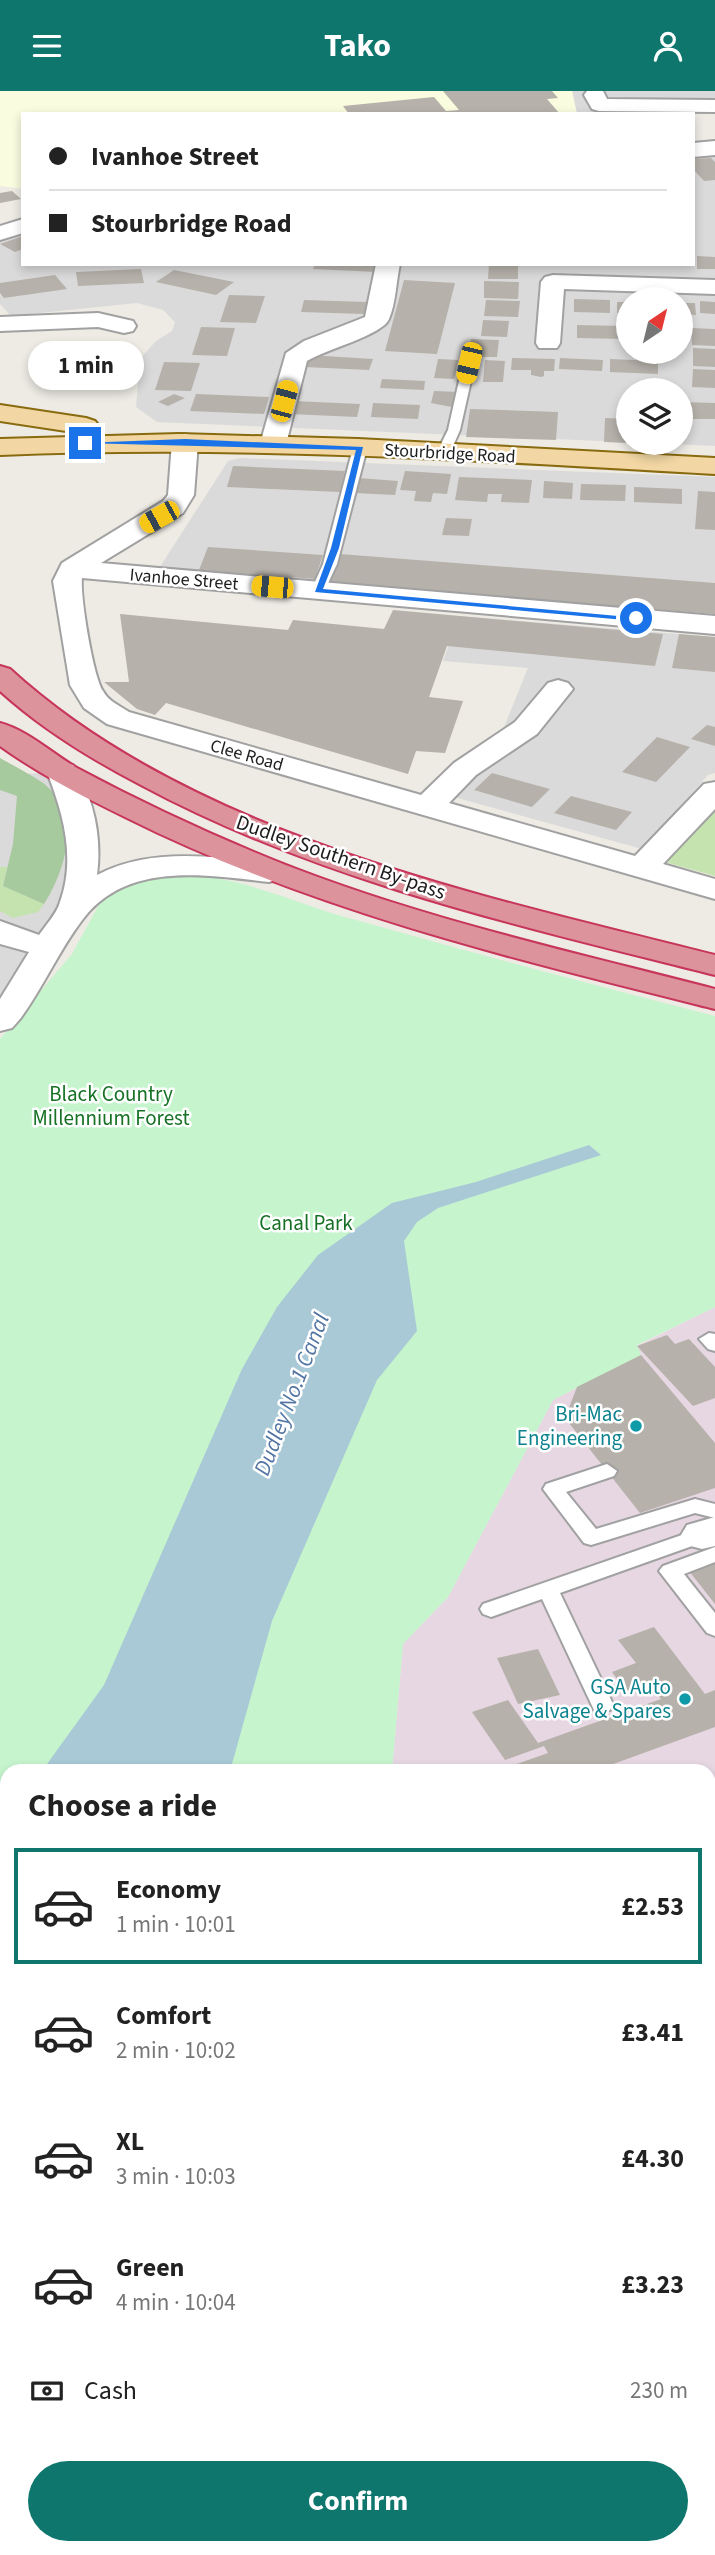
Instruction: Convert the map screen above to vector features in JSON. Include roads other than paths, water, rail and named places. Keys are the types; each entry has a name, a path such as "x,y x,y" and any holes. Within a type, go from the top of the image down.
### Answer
{"highway":[{"name":"Dudley Southern By-pass","path":"0,675 74,734 216,813 331,859 478,904 715,965"},
{"name":"Dudley Southern By-pass","path":"0,732 26,752 165,827 269,872 446,927 715,999"}],"main road":[{"name":"Stourbridge Road","path":"0,413 185,442"},
{"name":"Stourbridge Road","path":"0,447 185,442 272,444 715,466"}],"street":[{"path":"595,95 599,105 685,110 715,106"},
{"path":"0,233 21,227"},
{"path":"272,444 295,358 313,346 369,326 377,320 387,266"},
{"path":"548,343 553,273 715,287"},
{"path":"0,324 98,320 124,326"},
{"path":"72,569 173,507 181,495 185,442"},
{"name":"Ivanhoe Street","path":"72,569 715,625"},
{"name":"Clee Road","path":"72,569 68,581 87,691 95,703 118,718 715,889"},
{"path":"427,807 466,769 526,728 558,689"},
{"path":"62,772 81,817 86,852 76,906"},
{"path":"642,868 715,791"},
{"path":"0,1021 28,985 48,947 76,906 105,882 149,867 186,865 269,872"},
{"path":"0,931 18,940 48,947"}],"lane":[{"path":"443,452 454,430 469,363"},
{"path":"318,591 337,542 360,448"},
{"path":"607,1471 553,1489 591,1538 695,1506 712,1533"},
{"path":"491,1609 712,1533"},
{"path":"712,1533 670,1571 715,1628"},
{"path":"548,1589 602,1705"}],"water":[{"name":"Dudley No.1 Canal","path":"589,1145 601,1155 438,1208 417,1222 404,1241 417,1331 377,1380 272,1621 232,1764 47,1764 104,1685 242,1369 277,1307 318,1255 392,1203 476,1182"}],"place":[{"name":"Bri-Mac Engineering","path":"636,1426"},
{"name":"GSA Auto Salvage & Spares","path":"685,1699"}],"park label":[{"name":"Black Country Millennium Forest","path":"111,1106"},
{"name":"Canal Park","path":"306,1223"}]}
